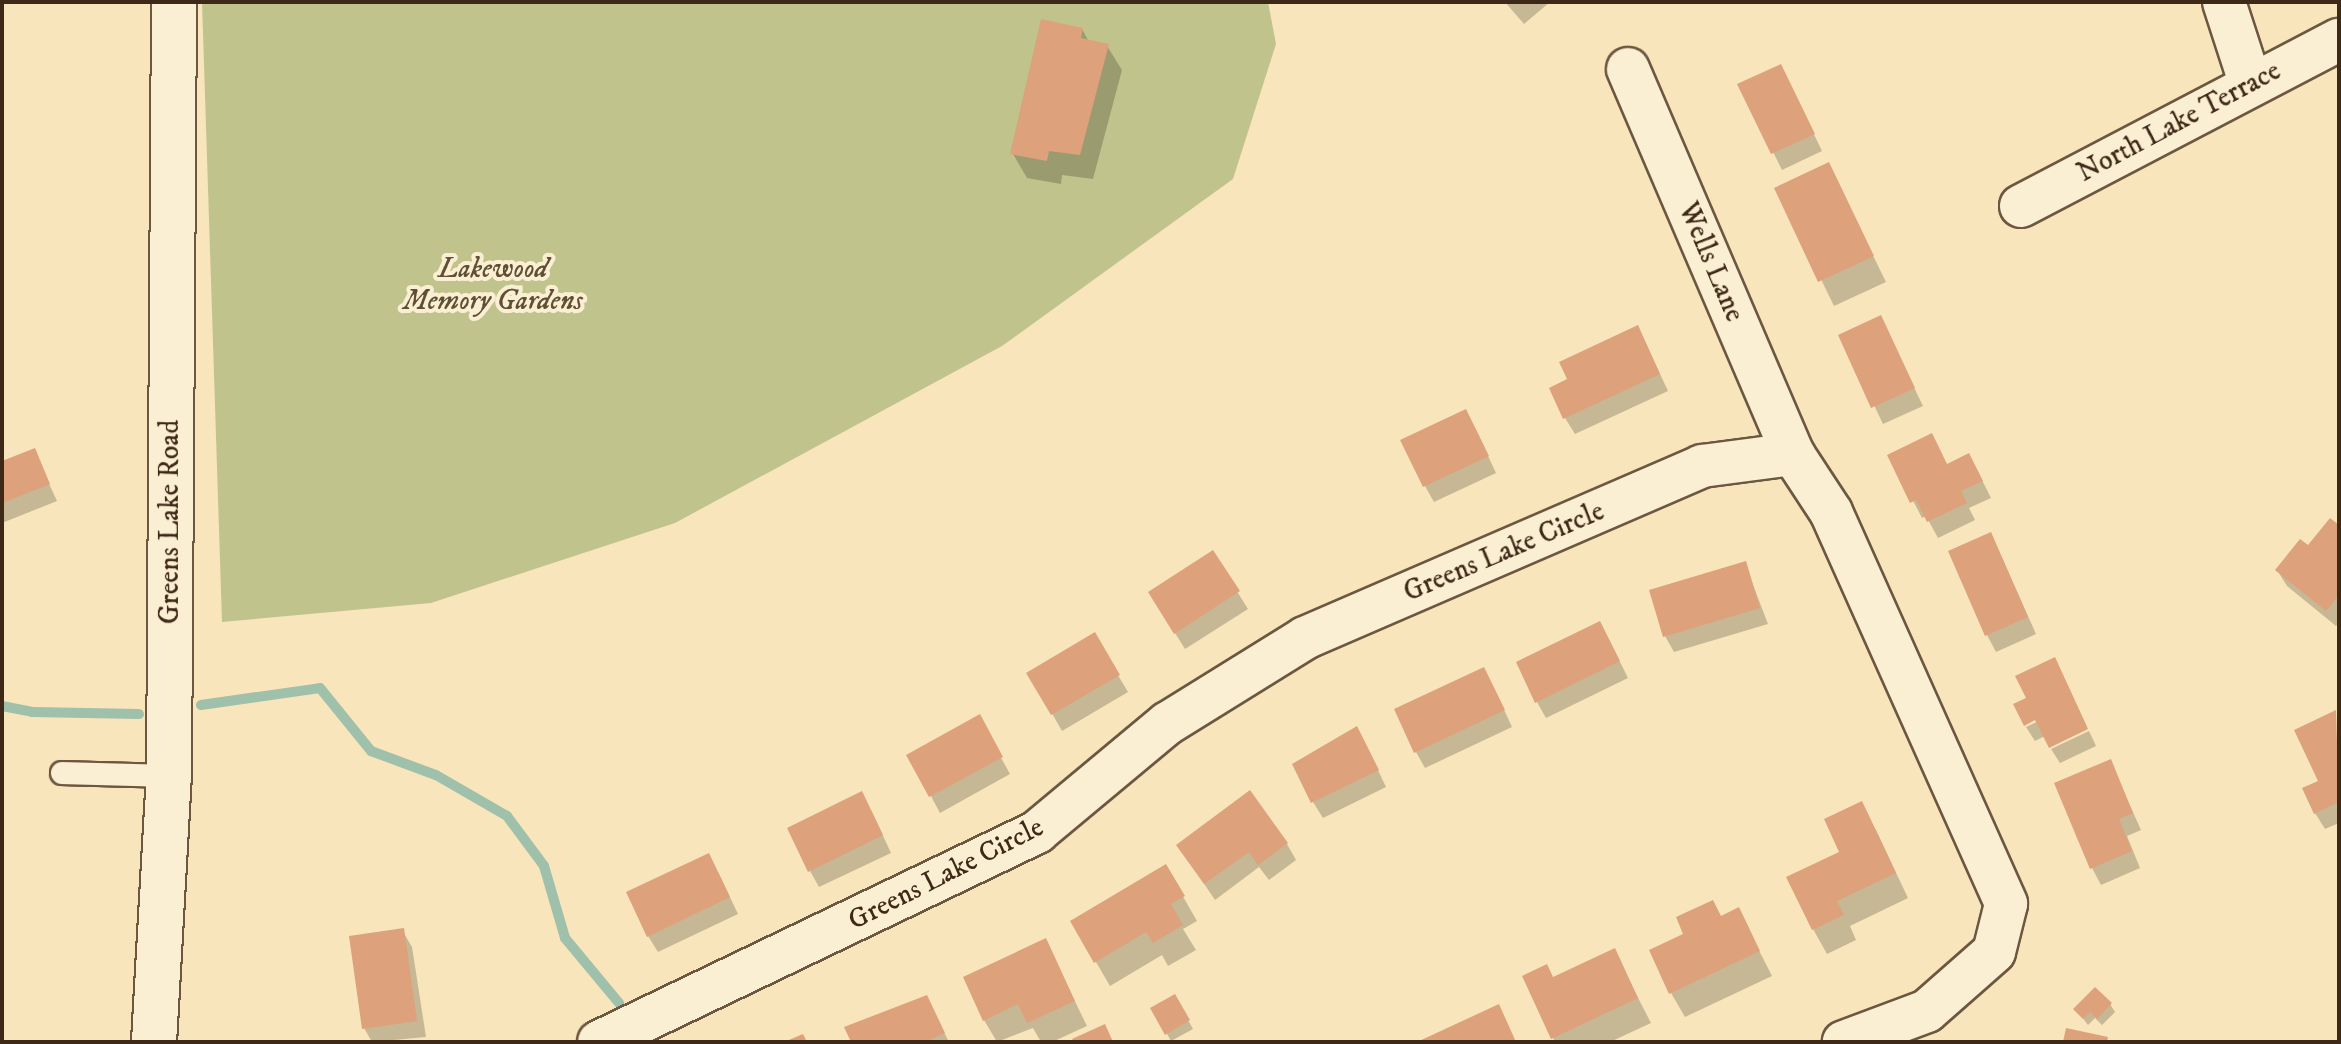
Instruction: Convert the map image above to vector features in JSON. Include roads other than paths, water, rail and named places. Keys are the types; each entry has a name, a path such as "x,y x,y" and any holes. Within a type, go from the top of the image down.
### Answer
{"street":[{"name":"Greens Lake Road","path":"154,1042 169,776 174,2"},
{"path":"2224,2 2250,82"},
{"name":"North Lake Terrace","path":"2021,206 2250,82 2339,40"},
{"name":"Wells Lane","path":"1628,69 1793,454"},
{"path":"1793,454 1831,512 2006,904 1994,952 1927,1011 1844,1042"},
{"name":"Greens Lake Circle","path":"599,1042 1037,832 1168,723 1305,638 1702,466 1793,454"}],"lane":[{"path":"62,773 169,776"}],"waterway":[{"path":"201,705 320,688 371,751 436,775 507,816 544,866 565,938 619,1003"},
{"path":"2,706 32,712 139,714"}],"park label":[{"name":"Lakewood Memory Gardens","path":"493,285"}]}
